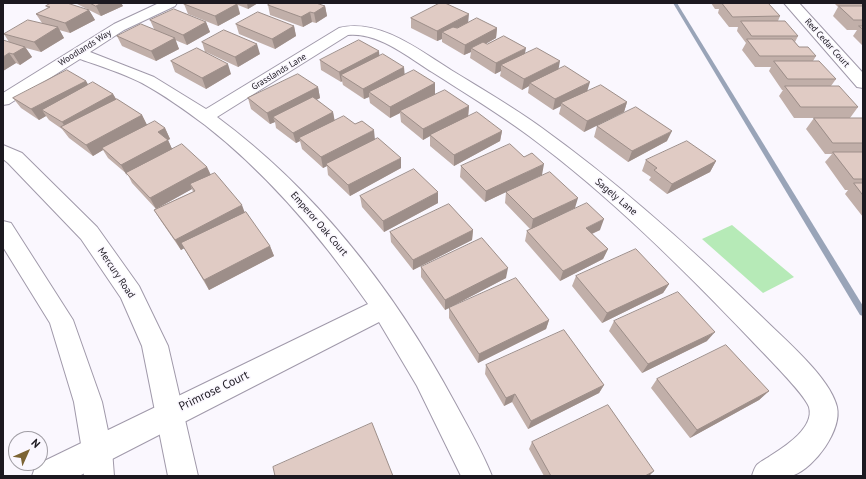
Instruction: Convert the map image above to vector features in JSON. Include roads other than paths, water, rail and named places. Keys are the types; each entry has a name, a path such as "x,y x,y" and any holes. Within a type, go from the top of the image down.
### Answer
{"street":[{"name":"Woodlands Way","path":"3,100 119,27 170,3"},
{"name":"Red Cedar Court","path":"791,3 863,83"},
{"name":"Grasslands Lane","path":"205,117 344,32 353,29"},
{"name":"Sagely Lane","path":"353,29 374,34 407,50 496,104 549,142 626,205 725,296 778,350 814,390 823,406 823,425 811,444 767,476"},
{"name":"Emperor Oak Court","path":"79,53 119,68 156,85 205,117 254,157 290,190 326,230 360,274 408,346 477,476"},
{"name":"Mercury Road","path":"3,151 15,158 89,233 131,294 155,346 183,476"},
{"path":"3,229 61,320 88,402 98,463"},
{"name":"Primrose Court","path":"47,476 98,463 170,413 383,308"}],"waterway":[{"path":"675,3 863,313"}]}
